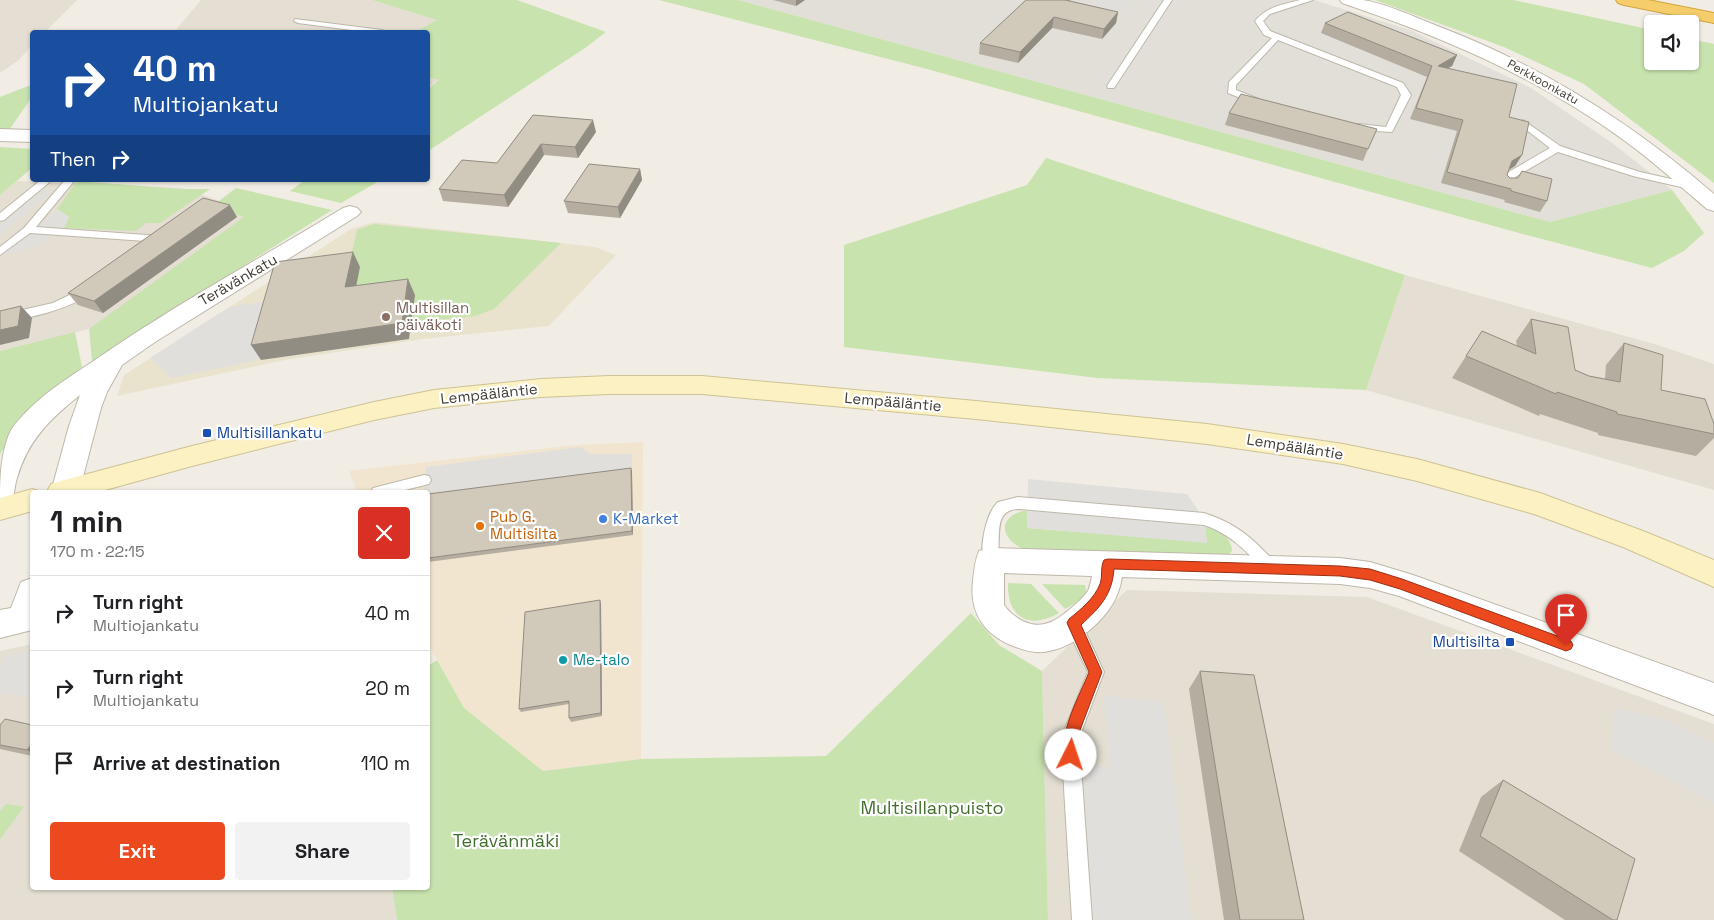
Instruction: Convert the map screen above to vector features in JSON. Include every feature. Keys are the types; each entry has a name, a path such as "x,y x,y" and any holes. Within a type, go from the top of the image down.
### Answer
{"highway":[{"path":"1624,0 1714,18"},
{"path":"1683,0 1714,6"}],"main road":[{"name":"Lempääläntie","path":"71,490 192,456 374,411 434,399 541,388 609,385 702,386 966,409 1207,434 1343,454 1417,470 1540,504 1633,538 1714,574"},
{"path":"0,509 30,501"}],"street":[{"name":"Perkkoonkatu","path":"1348,0 1426,26 1478,48 1526,72 1586,106 1626,132 1676,169 1714,205"},
{"path":"0,135 30,136"},
{"name":"Terävänkatu","path":"0,496 3,478 21,438 43,411 72,387 126,349 350,212"},
{"name":"Terävänkatu","path":"65,490 91,398 102,376 126,349"},
{"path":"1108,564 1107,582 1098,601 1056,635 1042,638 1026,637 1009,630 997,619 990,609 987,596 990,560 1340,571 1370,575 1402,584 1714,698"}],"lane":[{"path":"1111,86 1168,0"},
{"path":"1309,0 1267,12 1258,21 1267,33 1400,85 1406,95 1389,130 1347,124"},
{"path":"298,21 367,30"},
{"path":"1265,103 1246,98 1231,91 1232,84 1277,37"},
{"path":"1523,122 1557,148 1637,174 1695,187"},
{"path":"1507,185 1511,175 1557,148"},
{"path":"0,218 45,182"},
{"path":"0,252 28,230 68,182"},
{"path":"28,230 163,236 144,250"},
{"path":"0,319 54,308 74,300 97,283"},
{"path":"386,490 424,480"},
{"path":"990,560 995,518 1001,507 1010,503 1020,503 1212,521 1237,533 1272,569"},
{"path":"1073,623 1096,672 1070,738 1082,920"}],"shaded area":[{"path":"0,0 77,0 47,30 30,30 30,47 19,60 0,73"},
{"path":"201,0 372,0 495,37 430,86 430,30 176,30"},
{"path":"738,0 1314,0 1410,30 1531,88 1615,145 1672,190 1550,222"},
{"path":"1093,0 1132,0 1119,14 1087,7"},
{"path":"17,181 182,188 259,214 105,325 0,351 0,195"},
{"path":"44,189 55,189 0,235 0,225"},
{"path":"57,209 69,217 62,232 24,251 2,255"},
{"name":"Multisillan päiväkoti","path":"375,222 595,247 616,255 549,326 423,339 285,360 117,396 124,375 351,229"},
{"path":"1405,275 1658,345 1714,364 1714,490 1366,390"},
{"path":"267,301 263,343 258,360 171,378 150,358 229,307"},
{"path":"643,442 641,759 543,771 464,708 430,648 430,490 356,490 349,471 574,445"},
{"path":"580,447 591,454 632,454 632,470 430,494 430,490 423,490 426,467"},
{"path":"1028,479 1187,494 1204,519 1207,543 1027,528"},
{"path":"1127,590 1367,597 1714,724 1714,920 1048,920 1042,671"},
{"path":"30,644 30,890 392,890 397,920 0,920 0,651"},
{"path":"30,651 30,697 0,693 0,668 5,656"},
{"path":"1104,696 1164,702 1191,920 1090,920 1079,764 1110,767"},
{"path":"1615,708 1668,720 1714,743 1714,804 1662,775 1611,750"}],"green space":[{"path":"372,0 517,0 606,32 585,48 430,150 430,87 439,80 430,78 430,30 420,30 437,20"},
{"path":"659,0 738,0 1550,222 1672,190 1704,233 1684,251 1652,268 927,69"},
{"path":"1375,0 1513,0 1644,28 1644,70 1699,70 1699,41 1714,44 1714,183 1584,84 1504,47"},
{"path":"30,86 30,100 9,130 0,130 0,97"},
{"path":"0,147 30,149 30,170 0,195"},
{"path":"1046,158 1405,275 1366,390 1097,378 844,347 844,245 1027,185"},
{"path":"76,182 181,189 210,189 160,223 146,223 136,231 64,228 69,217 57,209"},
{"path":"302,182 378,182 341,203 290,191"},
{"path":"236,188 332,210 92,361 89,329 244,217 211,207"},
{"path":"374,224 561,243 494,309 475,316 411,323 414,295 353,302 348,269 357,230"},
{"path":"75,332 82,367 32,407 0,454 0,351"},
{"path":"1022,511 1027,511 1028,528 1207,542 1205,527 1219,532 1227,538 1230,541 1232,551 1229,554 1223,555 1029,551 1014,543 1006,532 1007,520"},
{"path":"1008,583 1031,584 1059,613 1038,620 1022,618 1011,605"},
{"path":"1042,584 1085,585 1087,595 1065,609"},
{"name":"Multisillanpuisto","path":"971,613 999,645 1042,671 1048,920 397,920 392,890 430,890 430,665 437,660 464,708 543,771 641,759 826,756"},
{"path":"6,804 24,807 0,839 0,811"}],"building":[{"path":"1026,0 1065,0 1118,12 1104,29 1054,17 1020,52 980,43"},
{"path":"1348,12 1457,55 1438,66 1517,84 1509,117 1529,122 1522,155 1512,161 1507,175 1510,178 1518,178 1522,171 1552,179 1547,201 1447,172 1463,120 1416,108 1432,66 1325,23"},
{"path":"1241,94 1377,129 1368,149 1229,113"},
{"path":"533,115 593,120 575,147 541,144 504,195 439,189 462,160 497,163"},
{"path":"589,164 640,169 618,207 564,201"},
{"path":"203,198 230,205 94,301 68,293"},
{"path":"353,252 345,287 408,279 402,323 251,345 275,262"},
{"path":"21,306 18,326 0,330 0,311"},
{"path":"1531,319 1568,327 1575,370 1589,376 1620,382 1624,343 1663,355 1661,390 1705,399 1714,424 1714,434 1617,414 1617,412 1557,392 1556,394 1466,356 1482,331 1536,354"},
{"path":"631,468 632,531 430,558 430,494"},
{"name":"Me-talo","path":"600,600 601,713 569,718 569,701 519,709 525,612"},
{"path":"1200,671 1254,675 1304,920 1240,920"},
{"path":"5,719 30,725 30,746 27,750 0,745 0,725"},
{"path":"1503,780 1635,859 1617,920 1613,920 1480,836"}],"place":[{"name":"Multisillan päiväkoti","path":"386,317"},
{"name":"Multisillankatu","path":"207,433"},
{"name":"K-Market","path":"603,519"},
{"name":"Pub G. Multisilta","path":"480,526"},
{"name":"Multisilta","path":"1510,642"},
{"name":"Me-talo","path":"563,660"}],"route":[{"path":"1071,755 1070,738 1096,672 1073,623 1098,601 1107,582 1108,564 1340,571 1370,575 1402,584 1566,645"}],"park label":[{"name":"Terävänmäki","path":"506,841"}]}
